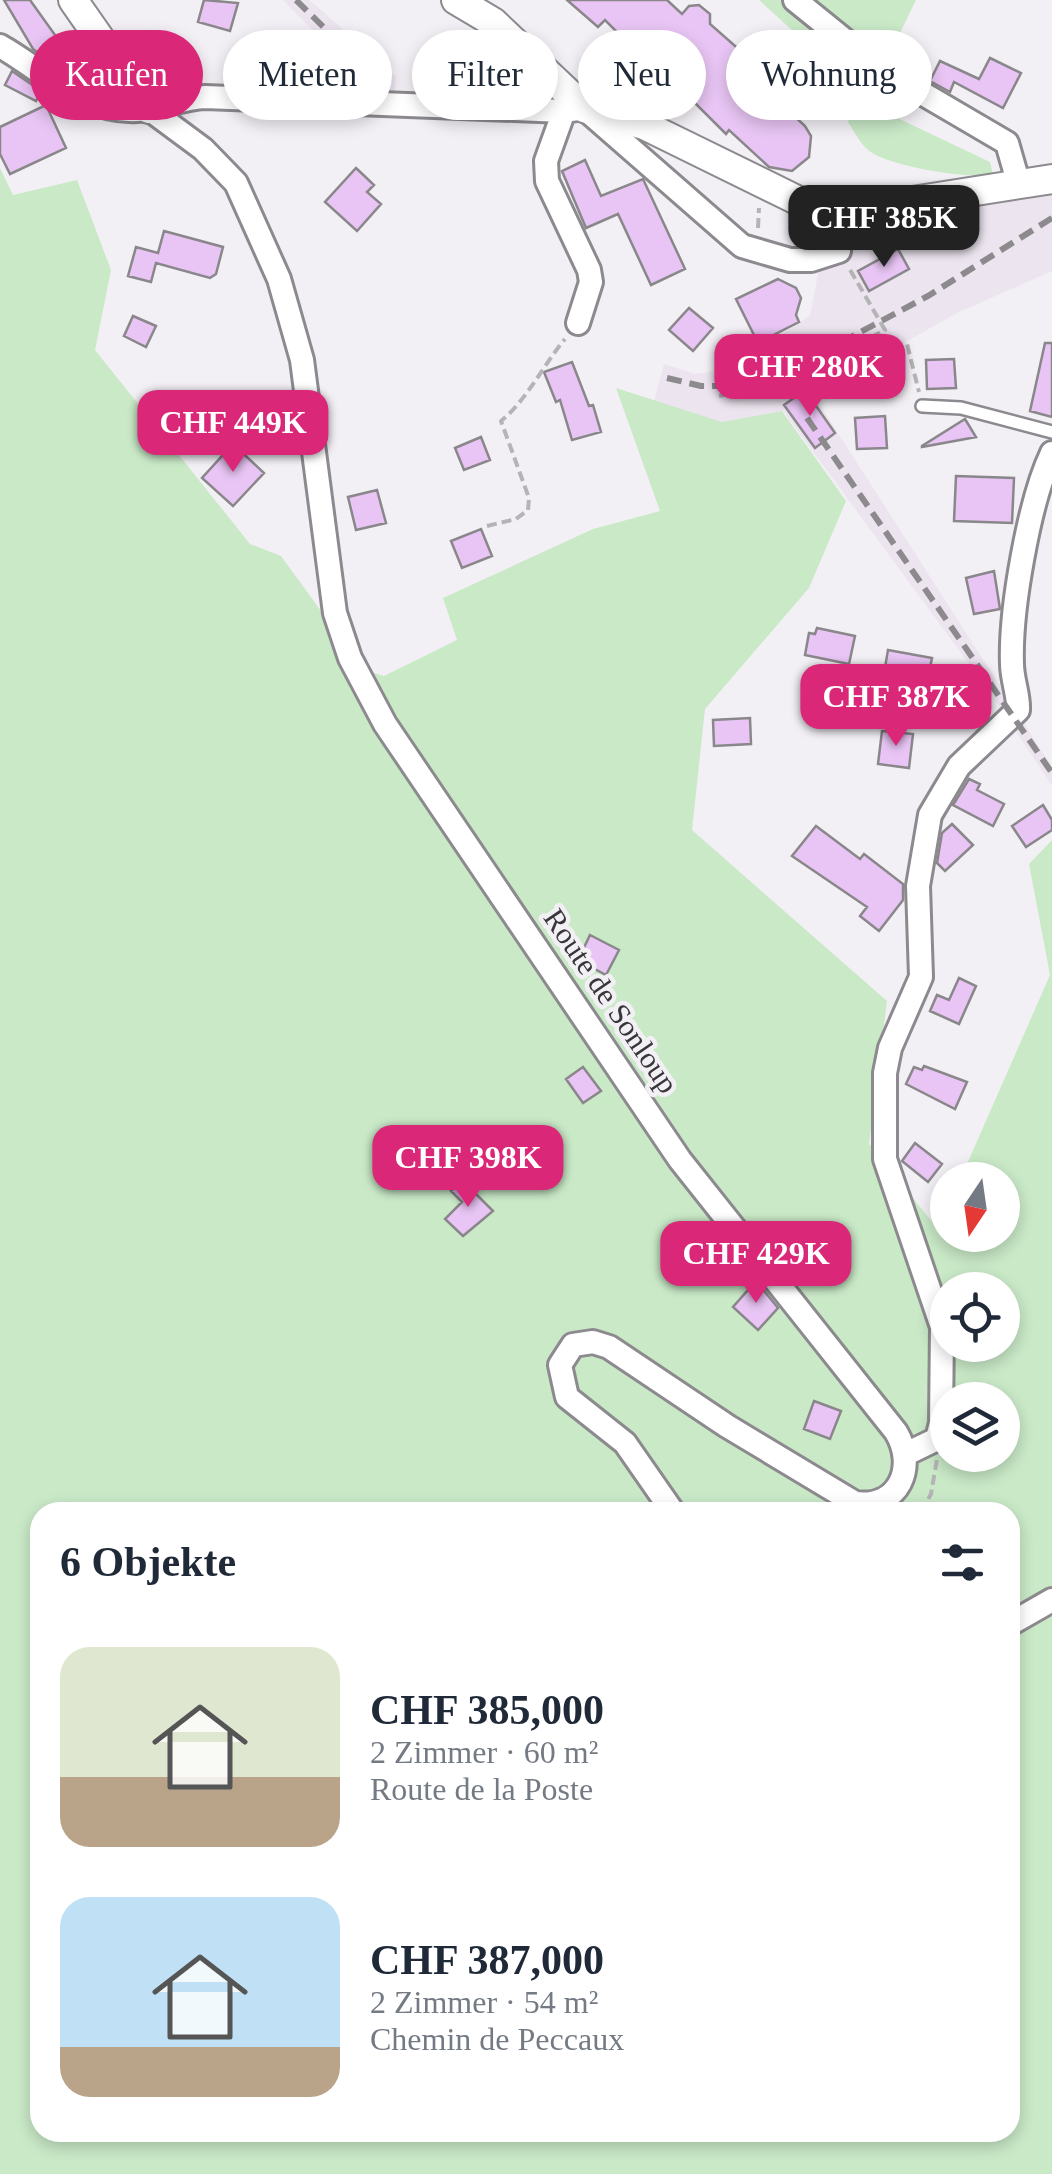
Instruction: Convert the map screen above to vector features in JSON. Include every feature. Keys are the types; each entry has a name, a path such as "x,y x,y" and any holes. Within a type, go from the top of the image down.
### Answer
{"street":[{"name":"Route de Sonloup","path":"73,0 94,30"},
{"path":"456,0 493,22 574,110 726,234 756,253 810,260 838,252"},
{"path":"795,0 879,68 1007,143 1019,185"},
{"path":"0,46 30,65"},
{"path":"203,97 574,110 644,125 807,205 833,211 862,210 1052,179"},
{"path":"574,110 544,168 589,270 591,282 578,324"},
{"name":"Route de Sonloup","path":"164,120 203,149 236,183 279,279 302,360 335,613 350,658 385,724 680,1160 896,1432 906,1454"},
{"path":"941,1382 942,1327 885,1158 885,1072 890,1048 921,976 918,886 930,815 959,766 1018,710 1013,638 1032,510 1052,453"},
{"path":"666,1502 625,1443 567,1397 560,1364 572,1346 593,1342 608,1346 848,1501 856,1502"},
{"path":"876,1502 894,1492 905,1473 906,1454 930,1442"},
{"path":"1020,1618 1052,1600"}],"lane":[{"path":"838,252 856,233 862,210"},
{"path":"922,406 962,408 1052,432"}],"path":[{"path":"756,253 761,184"},
{"path":"720,396 778,386 885,330 838,252"},
{"path":"488,526 516,519 528,510 529,498 501,421 515,410 539,370 578,324"},
{"path":"806,372 808,376 907,344 922,406"},
{"path":"927,1502 936,1472"}],"shaded area":[{"path":"283,0 309,0 344,30 312,30"},
{"path":"1052,187 1052,271 957,313 813,394 1052,767 1052,786 989,691 783,411 722,422 654,401 664,364 695,374 716,371 730,360 756,353 810,315 828,224"}],"green space":[{"path":"759,0 916,0 901,30 792,30"},
{"path":"902,120 990,162 993,175 927,170 890,161 867,149 848,122"},
{"path":"0,168 13,195 77,180 111,270 95,350 250,544 281,556 364,670 384,676 457,640 443,598 593,529 660,511 616,388 722,422 782,411 846,501 809,588 705,709 692,830 887,1001 869,1144 930,1219 930,1252 1020,1252 1020,1162 968,1162 1050,975 1029,864 1052,840 1052,2174 0,2174"}],"building":[{"path":"4,0 30,0 51,30 30,30 30,44"},
{"path":"204,0 238,3 230,30 198,22"},
{"path":"567,0 667,0 682,14 689,6 699,5 710,14 710,24 726,38 726,120 799,120 811,136 809,157 792,171 769,167 706,114 706,30 615,30 605,20 598,27"},
{"path":"990,58 1021,73 1003,108 954,82 950,92 932,82 940,61 979,79"},
{"path":"12,71 30,83 30,98 5,85"},
{"path":"30,113 30,120 53,120 66,148 10,174 0,154 0,127"},
{"path":"585,160 601,196 643,179 685,269 651,285 618,214 586,228 562,171"},
{"path":"356,168 374,185 367,192 381,204 357,231 325,202"},
{"path":"164,231 223,247 216,274 210,278 156,263 151,282 128,276 136,247 158,253"},
{"path":"898,249 909,269 869,291 858,271"},
{"path":"778,279 796,288 801,298 796,315 799,322 758,343 736,299"},
{"path":"689,308 713,328 693,351 669,330"},
{"path":"133,316 156,326 146,347 124,336"},
{"path":"1045,343 1052,343 1052,417 1030,411"},
{"path":"954,359 956,388 927,389 926,360"},
{"path":"572,362 601,432 572,440 560,400 556,402 544,372"},
{"path":"805,390 835,433 815,448 784,405"},
{"path":"885,416 887,448 857,449 855,418"},
{"path":"965,419 976,437 922,447 922,446"},
{"path":"481,437 490,460 464,470 455,448"},
{"path":"233,444 264,473 233,506 202,478"},
{"path":"956,476 1014,478 1012,523 954,521"},
{"path":"377,490 386,523 356,530 348,497"},
{"path":"481,529 492,556 462,568 451,541"},
{"path":"994,571 1000,609 974,614 966,578"},
{"path":"817,628 855,636 849,664 805,655 809,633 815,634"},
{"path":"888,650 932,658 926,687 883,679"},
{"path":"750,718 751,744 714,746 713,720"},
{"path":"882,731 913,734 909,768 878,764"},
{"path":"969,779 980,784 977,790 1004,804 993,826 953,805"},
{"path":"1043,805 1052,820 1052,830 1026,847 1012,826"},
{"path":"952,824 973,845 945,871 937,863 942,833"},
{"path":"816,826 860,859 864,854 903,884 903,900 879,931 860,916 867,907 792,856"},
{"path":"590,935 619,950 606,975 578,960"},
{"path":"959,978 976,986 959,1024 930,1011 937,995 949,1000"},
{"path":"924,1066 967,1082 955,1109 906,1084 914,1067 922,1070"},
{"path":"583,1067 601,1091 583,1103 566,1079"},
{"path":"915,1143 939,1162 930,1162 928,1182 902,1161"},
{"path":"462,1180 493,1211 463,1236 445,1219 462,1202 451,1191"},
{"path":"756,1281 778,1308 758,1330 733,1307"},
{"path":"814,1401 841,1411 830,1439 804,1429"}],"railway":[{"path":"296,0 326,30"},
{"path":"667,378 701,386 727,386 795,367 928,296 1052,218"},
{"path":"807,418 1052,773"}]}
